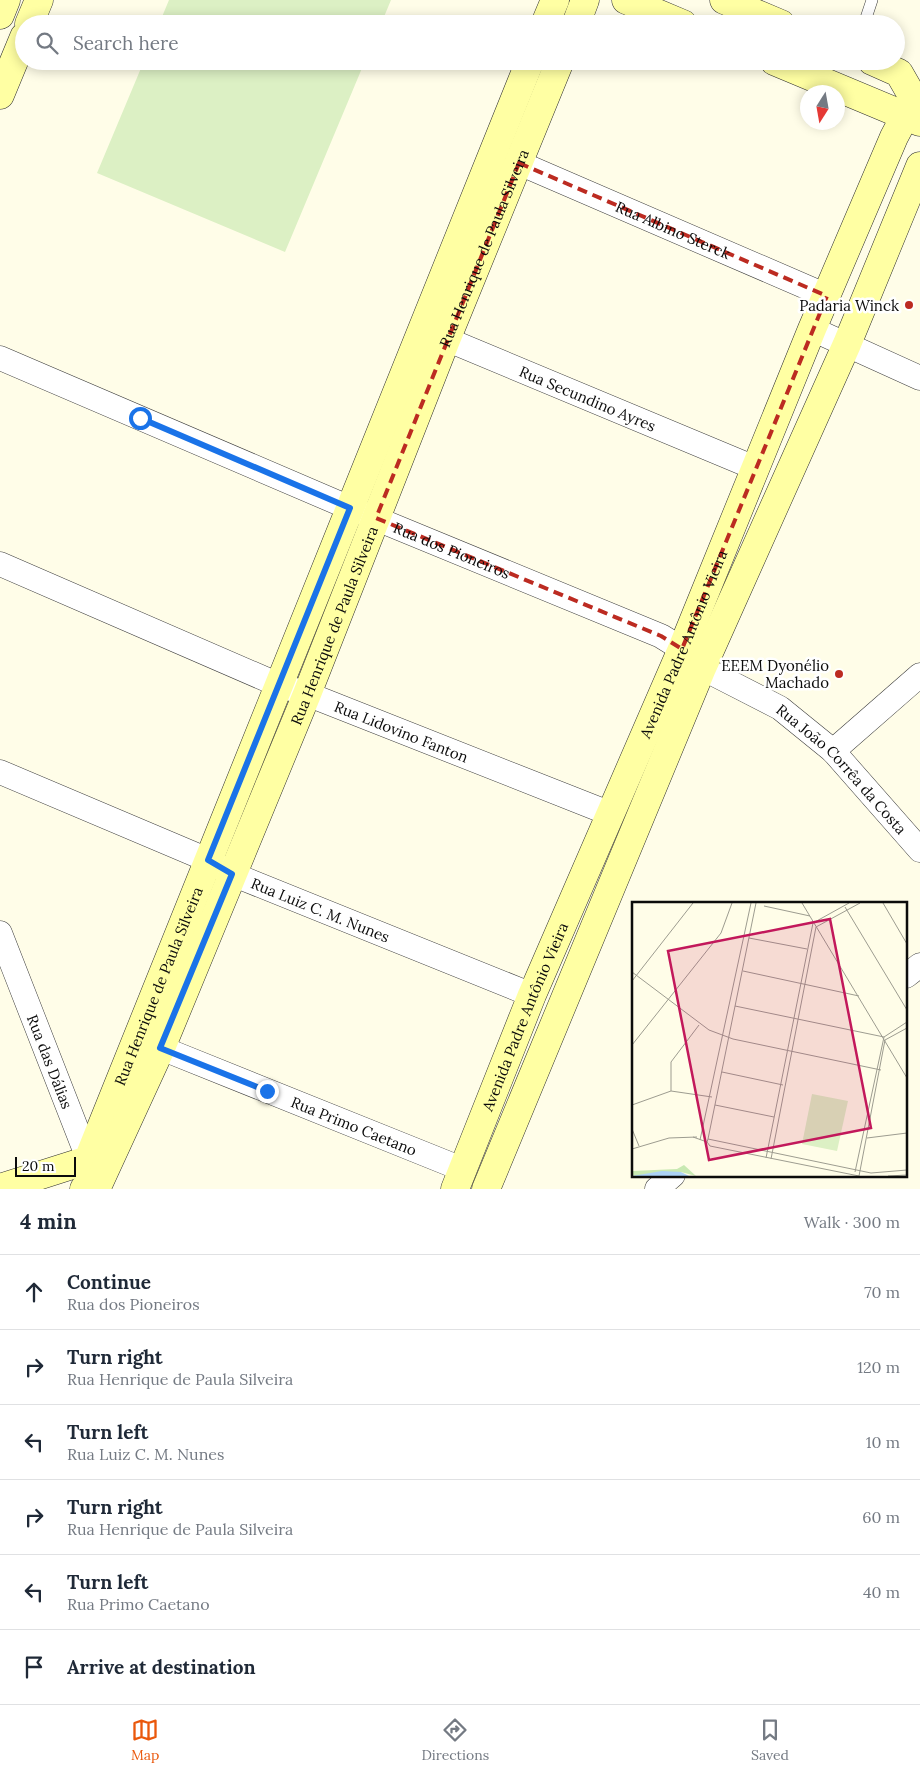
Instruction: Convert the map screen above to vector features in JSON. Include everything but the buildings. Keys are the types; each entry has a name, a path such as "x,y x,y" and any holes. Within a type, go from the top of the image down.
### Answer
{"street":[{"path":"0,15 6,0"},
{"path":"33,15 39,0"},
{"path":"549,15 555,0"},
{"path":"579,15 585,0"},
{"path":"626,0 662,15"},
{"path":"724,0 760,15"},
{"path":"0,95 15,59"},
{"name":"Rua Henrique de Paula Silveira","path":"92,1181 160,1048 307,694 422,405 434,334 527,70"},
{"name":"Rua Henrique de Paula Silveira","path":"92,1181 208,860 396,395 434,334 519,163 556,70"},
{"path":"800,70 915,109"},
{"path":"894,70 899,72 915,109"},
{"name":"Avenida Padre Antônio Vieira","path":"458,1179 532,995 682,648 812,329 915,109"},
{"name":"Rua Albino Sterck","path":"519,163 827,296"},
{"name":"Avenida Padre Antônio Vieira","path":"486,1189 702,668 847,344 920,166"},
{"path":"812,329 920,378"},
{"name":"Rua Secundino Ayres","path":"434,334 755,468"},
{"name":"Rua dos Pioneiros","path":"0,358 350,508 661,636 682,648"},
{"path":"396,395 422,405"},
{"name":"Rua Lidovino Fanton","path":"0,564 280,685 611,814"},
{"name":"Rua João Corrêa da Costa","path":"682,648 702,668 780,708 833,750 920,850"},
{"path":"833,750 920,675"},
{"name":"Rua Luiz C. M. Nunes","path":"0,772 208,860 232,874 532,995"},
{"name":"Rua das Dálias","path":"0,933 92,1181"},
{"path":"908,974 920,964"},
{"name":"Rua Primo Caetano","path":"160,1048 458,1179"},
{"path":"657,1189 672,1176"},
{"path":"0,1188 92,1181"}],"lane":[{"path":"867,15 872,0"}],"highlighted area":[{"path":"519,163 827,296 682,649 661,636 376,518"}],"green space":[{"path":"169,0 391,0 385,15 163,15"},
{"path":"140,70 361,70 285,252 97,173"}],"place":[{"name":"Padaria Winck","path":"909,305"},
{"name":"EEEM Dyonélio Machado","path":"839,674"}],"route":[{"path":"140,418 350,508 208,860 232,874 160,1048 267,1091"}]}
